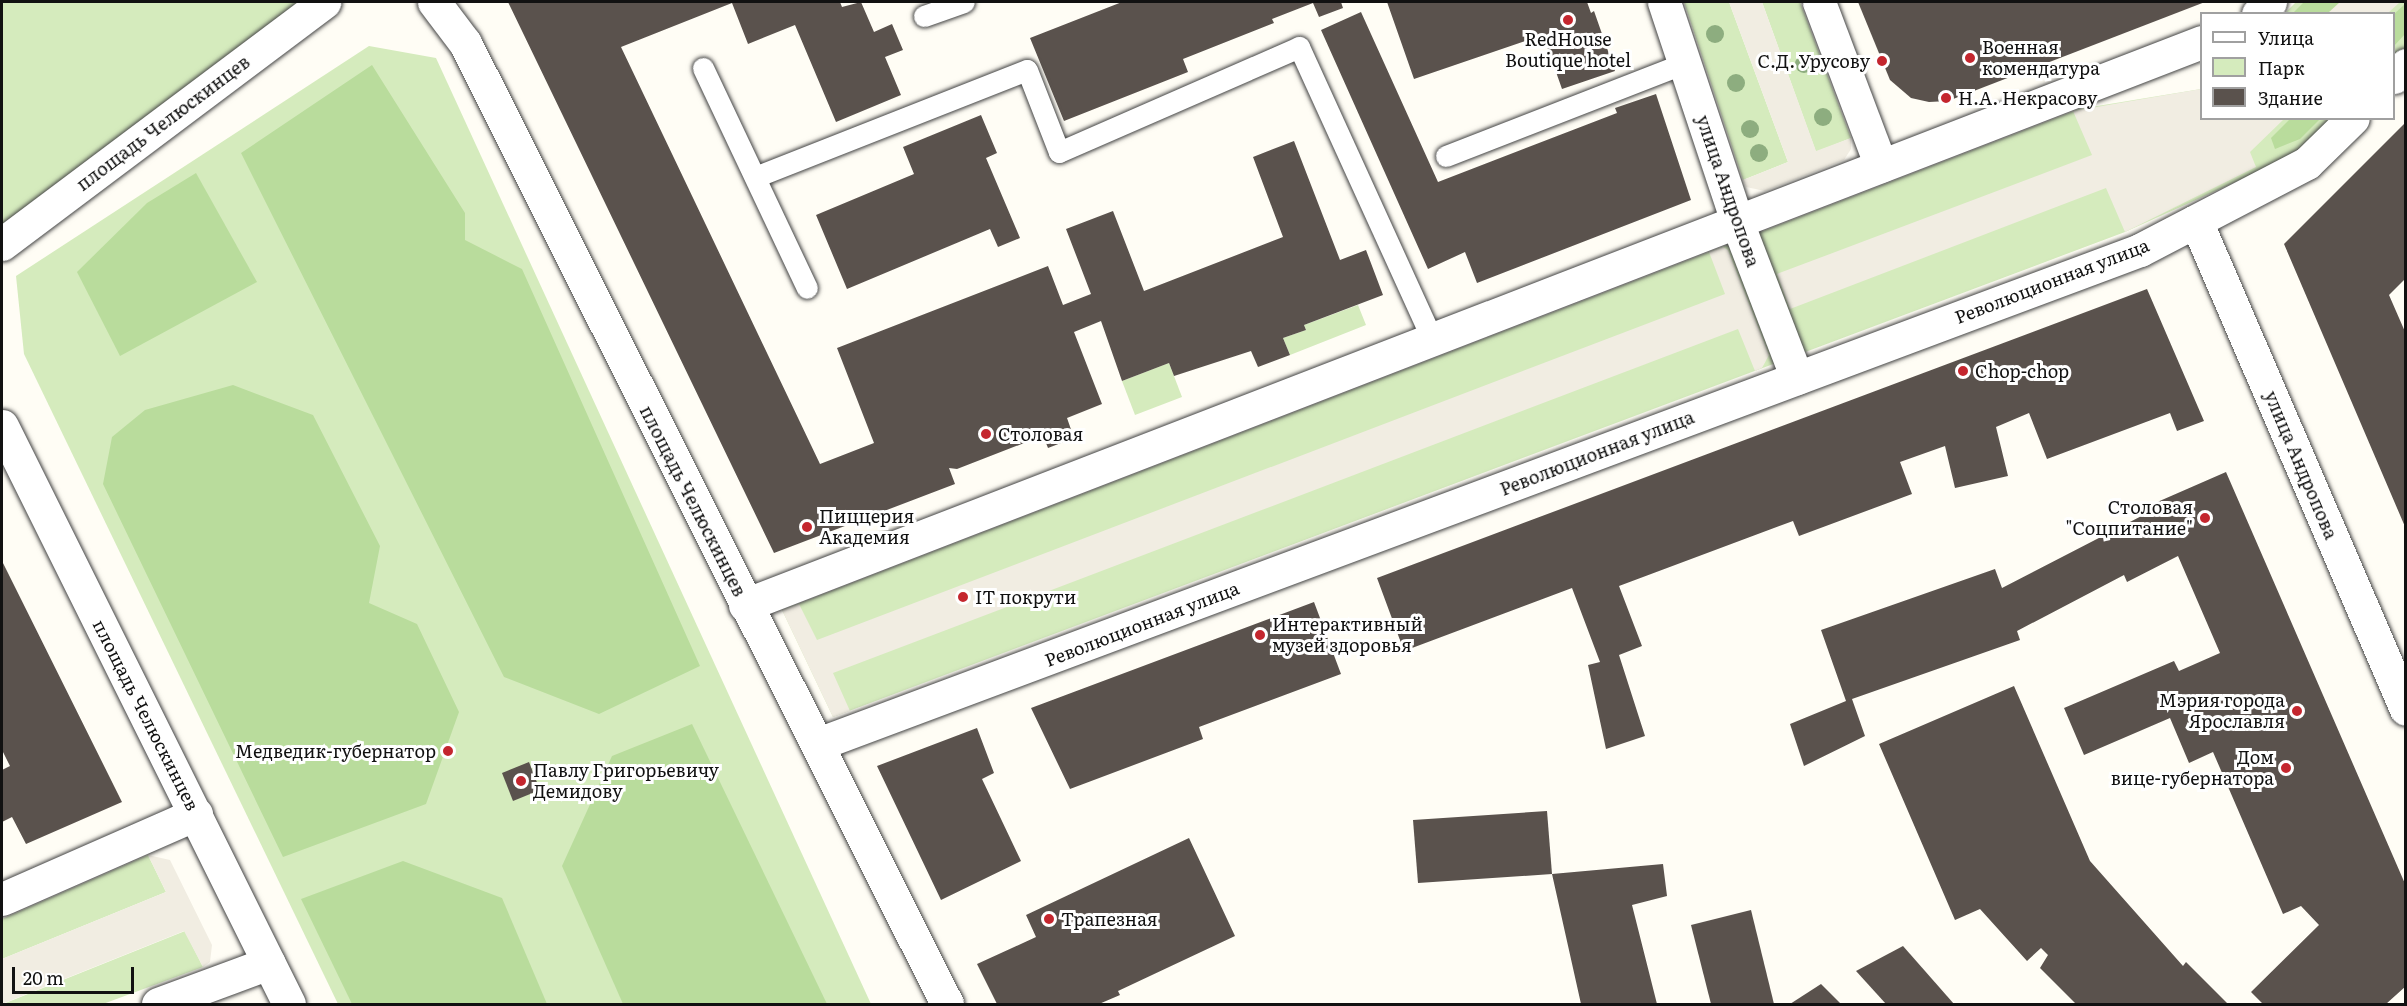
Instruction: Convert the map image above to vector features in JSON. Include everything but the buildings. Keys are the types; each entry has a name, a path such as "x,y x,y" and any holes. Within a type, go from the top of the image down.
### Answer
{"street":[{"name":"площадь Челюскинцев","path":"2,244 324,2"},
{"name":"площадь Челюскинцев","path":"434,2 465,43 947,1005"},
{"name":"улица Андропова","path":"1664,2 1737,222 1797,378"},
{"path":"1819,2 1881,166"},
{"path":"745,605 2200,43"},
{"path":"2395,76 2406,65"},
{"name":"Революционная улица","path":"818,744 2140,250 2307,163 2351,120"},
{"name":"улица Андропова","path":"2196,220 2406,709"},
{"name":"площадь Челюскинцев","path":"2,426 289,1005"},
{"path":"2,899 196,814"},
{"path":"158,1005 269,963"}],"lane":[{"path":"924,16 964,2"},
{"path":"754,177 1027,70 1059,152 1299,47 1432,339"},
{"path":"1446,156 1685,63"},
{"path":"703,68 807,288"}],"green space":[{"path":"2,2 323,2 2,244"},
{"path":"1684,2 1729,2 1788,162 1743,180"},
{"path":"1762,2 1800,2 1851,138 1816,152"},
{"path":"2296,2 2405,2 2405,47 2395,58 2395,12 2286,12"},
{"path":"2304,2 2349,2 2339,12 2294,12"},
{"path":"2405,4 2405,34 2395,45 2395,13"},
{"path":"369,46 436,58 871,1004 338,1004 24,354 16,276"},
{"path":"372,65 465,213 465,240 522,269 700,666 599,714 504,677 241,153"},
{"path":"2200,89 2200,120 2335,120 2304,151 2125,232 833,717 782,610 2079,109"},
{"path":"2289,120 2319,120 2300,139 2275,149 2271,138"},
{"path":"196,173 257,282 120,356 77,272 147,203"},
{"path":"1358,305 1366,325 1290,355 1283,338 1306,330 1304,325"},
{"path":"1169,363 1182,397 1135,415 1122,381"},
{"path":"233,385 313,415 380,546 369,603 417,624 459,712 426,804 283,857 103,484 112,437 145,410"},
{"path":"692,724 827,1004 623,1004 562,866 612,756"},
{"path":"148,855 166,892 2,959 2,919"},
{"path":"403,861 502,898 547,1004 352,1004 301,899"},
{"path":"185,931 203,967 103,1004 3,1004"}],"shaded area":[{"path":"1729,2 1762,2 1816,151 1851,138 1851,149 1844,160 1765,191 1746,187 1743,180 1788,162"},
{"path":"2340,2 2400,2 2389,12 2329,12"},
{"path":"2200,89 2200,120 2283,120 2250,152 2256,167 2125,232 2106,188 1790,309 1777,274 2092,155 2073,111"},
{"path":"1723,247 1728,250 1769,355 1762,368 1755,371 1738,329 833,673 850,711 833,717 782,610 799,604 817,640 1725,294 1709,252"},
{"path":"148,855 170,860 212,945 210,962 203,967 184,931 2,1004 2,959 166,892"}],"place":[{"name":"RedHouse Boutique hotel","path":"1568,20"},
{"name":"Военная комендатура","path":"1970,58"},
{"name":"С.Д. Урусову","path":"1882,61"},
{"name":"Н.А. Некрасову","path":"1946,98"},
{"name":"Chop-chop","path":"1963,371"},
{"name":"Столовая","path":"986,434"},
{"name":"Столовая \"Соцпитание\"","path":"2205,518"},
{"name":"Пиццерия Академия","path":"807,527"},
{"name":"IT покрути","path":"963,597"},
{"name":"Интерактивный музей здоровья","path":"1260,635"},
{"name":"Мэрия города Ярославля","path":"2297,711"},
{"name":"Медведик-губернатор","path":"448,751"},
{"name":"Дом вице-губернатора","path":"2286,768"},
{"name":"Павлу Григорьевичу Демидову","path":"521,781"},
{"name":"Трапезная","path":"1049,919"}]}
